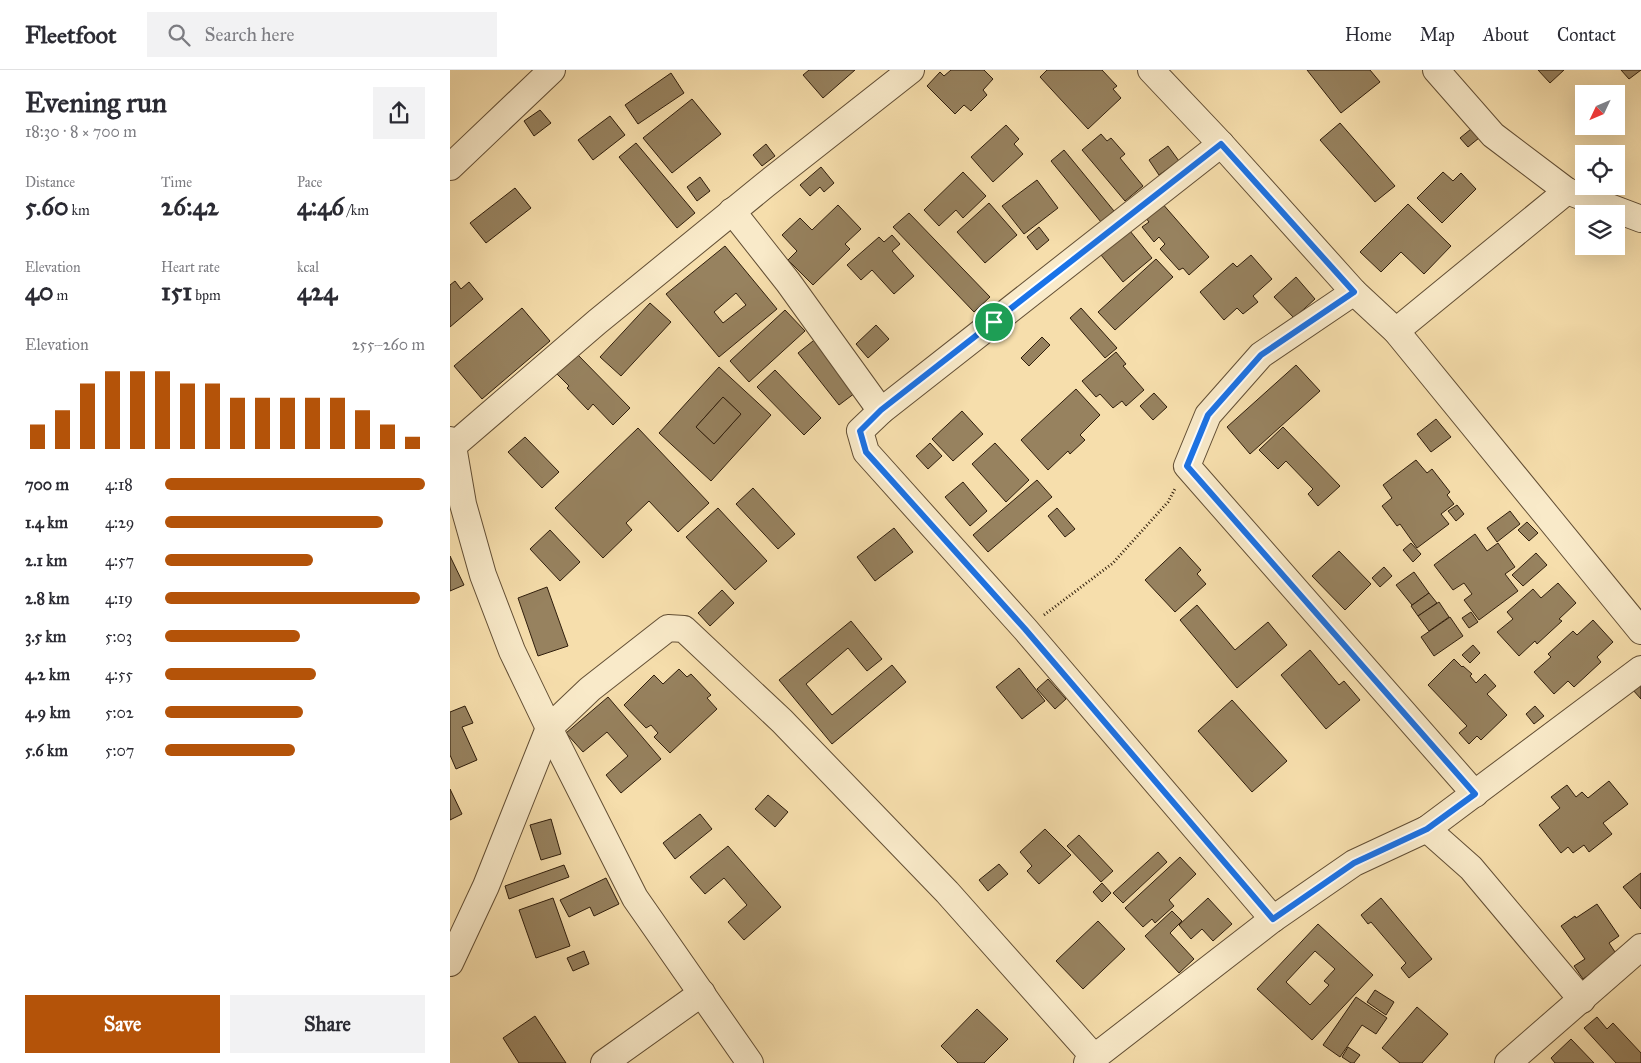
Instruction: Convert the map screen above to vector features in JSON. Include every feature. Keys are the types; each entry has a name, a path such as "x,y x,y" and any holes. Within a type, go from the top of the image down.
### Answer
{"street":[{"path":"450,168 552,70"},
{"path":"750,1063 636,898 512,651 482,575 463,504 452,443 732,212 911,70"},
{"path":"1151,70 1221,144 1354,292 1396,331 1641,631"},
{"path":"1436,70 1493,135 1567,190 1641,219"},
{"path":"1221,144 881,410 860,431 866,452 1025,629 1273,919"},
{"path":"1396,331 1567,190"},
{"path":"732,212 788,282 881,410"},
{"path":"1354,292 1261,355 1208,415 1187,466 1475,794"},
{"path":"450,963 486,886 550,728 590,689 668,628 684,628 782,721 947,892 1090,1060 1273,919 1354,863 1427,829 1641,669"},
{"path":"1427,829 1471,868 1582,1000"},
{"path":"1508,1063 1641,947"},
{"path":"604,1063 702,993"}],"path":[{"path":"1025,629 1112,563 1168,502 1187,466"}],"building":[{"path":"809,70 855,70 823,98 803,75"},
{"path":"951,70 984,70 993,79 983,90 987,95 971,111 964,105 955,114 927,86 940,72 944,76"},
{"path":"1047,70 1102,70 1117,86 1113,89 1121,98 1088,129 1040,77"},
{"path":"1307,70 1370,70 1380,82 1341,113"},
{"path":"1538,70 1564,70 1550,83"},
{"path":"1621,70 1641,70 1629,79"},
{"path":"671,73 684,93 638,124 625,105"},
{"path":"692,99 721,134 672,173 643,138"},
{"path":"540,110 551,123 534,136 524,121"},
{"path":"610,116 625,135 593,160 578,140"},
{"path":"1340,123 1395,186 1375,202 1320,140"},
{"path":"1006,125 1019,139 1014,144 1023,154 993,182 971,157"},
{"path":"1471,129 1479,138 1468,147 1460,138"},
{"path":"1101,134 1107,141 1111,138 1125,154 1120,158 1143,186 1125,201 1082,150"},
{"path":"636,143 695,213 677,228 619,157"},
{"path":"766,144 775,156 762,166 753,155"},
{"path":"1168,146 1179,161 1159,175 1149,160"},
{"path":"1064,150 1114,211 1101,222 1051,161"},
{"path":"821,167 834,183 824,192 820,187 810,196 800,185"},
{"path":"963,172 986,196 963,218 956,210 939,226 924,210"},
{"path":"1443,172 1453,181 1461,173 1476,189 1442,223 1417,198"},
{"path":"700,177 710,191 697,201 687,187"},
{"path":"1037,180 1058,208 1024,234 1002,206"},
{"path":"515,188 531,208 486,243 470,223"},
{"path":"1161,202 1209,257 1189,275 1183,268 1179,270 1160,249 1165,244 1159,237 1154,242 1142,227 1149,222 1145,217"},
{"path":"989,203 1017,235 985,263 957,232"},
{"path":"1408,204 1451,246 1424,274 1401,252 1381,272 1360,252"},
{"path":"838,205 861,229 845,244 850,249 813,285 788,260 797,251 782,235 800,218 812,230"},
{"path":"909,213 990,297 974,312 893,227"},
{"path":"1039,227 1049,240 1037,250 1027,237"},
{"path":"1130,231 1152,258 1123,282 1101,255"},
{"path":"892,235 900,244 892,251 914,276 894,294 872,270 861,280 847,265 879,237 884,242"},
{"path":"725,246 777,309 719,357 666,294","holes":["736,293 746,305 723,323 714,312"]},
{"path":"1251,255 1272,279 1253,296 1258,302 1243,314 1237,308 1224,320 1200,292 1233,263 1237,267"},
{"path":"1156,259 1173,277 1115,330 1098,312"},
{"path":"1296,277 1315,299 1294,318 1274,297"},
{"path":"455,281 461,289 469,282 483,299 450,327 450,285"},
{"path":"650,303 671,322 621,376 600,357"},
{"path":"522,308 550,341 482,399 454,366"},
{"path":"1081,308 1117,348 1105,358 1070,318"},
{"path":"785,310 805,331 749,382 730,361"},
{"path":"876,325 889,339 868,358 856,344"},
{"path":"818,337 859,390 839,405 798,353"},
{"path":"1042,337 1050,345 1029,366 1021,358"},
{"path":"1116,352 1126,364 1123,366 1144,390 1126,406 1122,401 1113,408 1100,394 1096,397 1082,381"},
{"path":"577,354 630,408 613,425 593,404 588,410 567,388 569,386 557,374"},
{"path":"1296,365 1320,391 1250,454 1227,427"},
{"path":"719,367 771,415 711,481 659,433","holes":["723,397 741,414 714,444 696,427"]},
{"path":"775,370 821,418 804,435 757,387"},
{"path":"1076,389 1100,415 1080,435 1085,440 1070,454 1068,451 1048,470 1021,440"},
{"path":"1154,393 1167,407 1153,420 1140,406"},
{"path":"723,397 741,414 714,444 696,427"},
{"path":"962,411 983,434 953,461 932,439"},
{"path":"1436,419 1451,437 1431,452 1417,434"},
{"path":"1283,427 1340,486 1318,506 1308,494 1313,489 1286,461 1278,469 1259,450"},
{"path":"638,428 709,503 678,532 649,501 626,523 632,530 603,558 555,508"},
{"path":"525,437 559,472 542,488 508,452"},
{"path":"930,443 942,456 928,469 916,456"},
{"path":"995,443 1029,480 1006,502 972,464"},
{"path":"1416,460 1427,473 1432,469 1450,492 1447,495 1454,504 1441,514 1449,524 1417,548 1400,524 1397,526 1382,506 1392,498 1383,485"},
{"path":"1037,480 1052,497 988,552 973,535"},
{"path":"963,482 987,511 970,526 945,497"},
{"path":"753,488 795,534 778,549 736,504"},
{"path":"1457,505 1464,514 1456,521 1448,511"},
{"path":"718,508 767,561 735,590 686,537"},
{"path":"1057,508 1075,529 1065,537 1048,516"},
{"path":"1510,511 1520,524 1497,542 1487,528"},
{"path":"1527,522 1538,533 1529,541 1518,530"},
{"path":"894,528 913,552 875,581 857,557"},
{"path":"550,530 580,562 560,581 530,549"},
{"path":"1475,534 1487,551 1498,543 1515,567 1505,574 1518,591 1479,620 1464,600 1472,594 1464,583 1453,590 1434,565"},
{"path":"1411,543 1421,554 1413,562 1403,550"},
{"path":"1180,547 1201,570 1197,574 1206,584 1175,612 1145,580"},
{"path":"1339,551 1371,584 1345,610 1312,576"},
{"path":"1536,553 1547,565 1523,586 1512,575"},
{"path":"450,556 464,585 450,591"},
{"path":"1384,567 1392,576 1380,587 1372,578"},
{"path":"1414,572 1429,593 1412,605 1396,585"},
{"path":"1558,583 1576,603 1559,619 1562,621 1537,644 1535,641 1519,656 1497,632 1513,619 1507,612 1533,589 1541,598"},
{"path":"547,587 568,646 538,656 518,598"},
{"path":"722,590 734,603 710,626 698,613"},
{"path":"1429,593 1437,603 1418,616 1411,606"},
{"path":"1439,602 1449,617 1429,631 1418,616"},
{"path":"1197,605 1235,650 1268,622 1287,645 1237,688 1180,620"},
{"path":"1471,612 1478,622 1469,628 1462,618"},
{"path":"1450,617 1463,636 1434,656 1421,637"},
{"path":"1593,620 1613,642 1597,657 1601,662 1574,687 1568,681 1554,694 1534,672 1551,657 1548,654 1573,631 1577,635"},
{"path":"851,621 882,659 867,671 848,648 806,684 832,715 892,665 906,682 832,744 779,680"},
{"path":"1473,645 1480,653 1470,663 1462,655"},
{"path":"1310,650 1339,685 1344,681 1360,700 1326,729 1281,675"},
{"path":"1454,659 1472,674 1470,676 1476,683 1485,674 1496,686 1487,694 1507,715 1481,740 1477,736 1469,744 1459,733 1467,726 1428,685"},
{"path":"1019,668 1045,701 1022,719 996,687"},
{"path":"679,669 687,677 691,674 711,695 707,698 717,709 670,753 654,737 658,733 651,725 646,728 624,705 654,675 663,684"},
{"path":"1048,679 1066,699 1055,709 1037,689"},
{"path":"1641,680 1641,699 1632,689"},
{"path":"608,697 661,759 621,793 606,775 628,756 607,732 583,752 566,733"},
{"path":"1232,700 1287,761 1252,792 1198,731"},
{"path":"465,706 473,723 462,727 477,760 456,769 450,755 450,712"},
{"path":"1535,706 1544,716 1534,724 1526,714"},
{"path":"1609,781 1628,804 1603,823 1612,834 1589,852 1584,845 1573,853 1568,847 1561,853 1539,825 1560,808 1551,797 1567,785 1576,797 1582,792 1588,798"},
{"path":"450,789 462,814 450,820"},
{"path":"768,795 788,812 775,827 755,809"},
{"path":"700,814 712,829 675,859 663,843"},
{"path":"551,819 561,854 541,860 530,825"},
{"path":"1045,829 1071,855 1039,884 1027,871 1032,866 1020,852"},
{"path":"1079,835 1113,871 1101,882 1067,846"},
{"path":"728,846 781,907 744,940 728,922 747,905 724,878 705,894 690,877"},
{"path":"1158,852 1167,862 1123,903 1113,893"},
{"path":"1180,857 1196,874 1169,900 1174,906 1155,923 1152,919 1143,927 1125,908"},
{"path":"999,864 1008,874 988,891 979,880"},
{"path":"564,865 569,877 509,899 505,886"},
{"path":"1641,873 1641,909 1623,887"},
{"path":"606,878 619,904 594,916 590,907 569,917 560,900"},
{"path":"1102,883 1111,893 1102,902 1093,892"},
{"path":"553,898 570,946 536,958 519,910"},
{"path":"1208,898 1232,924 1213,941 1202,929 1191,939 1179,925"},
{"path":"1381,898 1432,959 1409,978 1401,968 1406,963 1371,922 1368,924 1361,915"},
{"path":"1597,904 1619,936 1609,943 1617,955 1583,979 1574,966 1585,959 1561,926"},
{"path":"1172,911 1182,921 1170,933 1194,959 1179,973 1145,936"},
{"path":"1098,921 1125,949 1083,989 1056,961"},
{"path":"1318,924 1373,975 1312,1040 1257,989","holes":["1315,951 1335,969 1324,981 1329,985 1310,1005 1286,982"]},
{"path":"584,951 589,964 573,971 567,958"},
{"path":"1375,990 1394,1002 1386,1015 1367,1002"},
{"path":"1356,997 1387,1018 1376,1034 1362,1025 1340,1057 1323,1045"},
{"path":"1417,1007 1448,1034 1422,1063 1400,1063 1382,1048"},
{"path":"977,1009 1008,1039 984,1063 958,1063 941,1046"},
{"path":"535,1016 566,1063 519,1063 503,1038"},
{"path":"1597,1017 1607,1029 1613,1023 1641,1053 1641,1063 1616,1063 1584,1028"},
{"path":"1571,1039 1594,1063 1555,1063 1551,1058"},
{"path":"1348,1047 1360,1055 1354,1063 1342,1057"}],"route":[{"path":"1221,144 1354,292 1261,355 1208,415 1187,466 1475,794 1427,829 1354,863 1273,919 1025,629 866,452 860,431 881,410 994,322 1221,144"}]}
